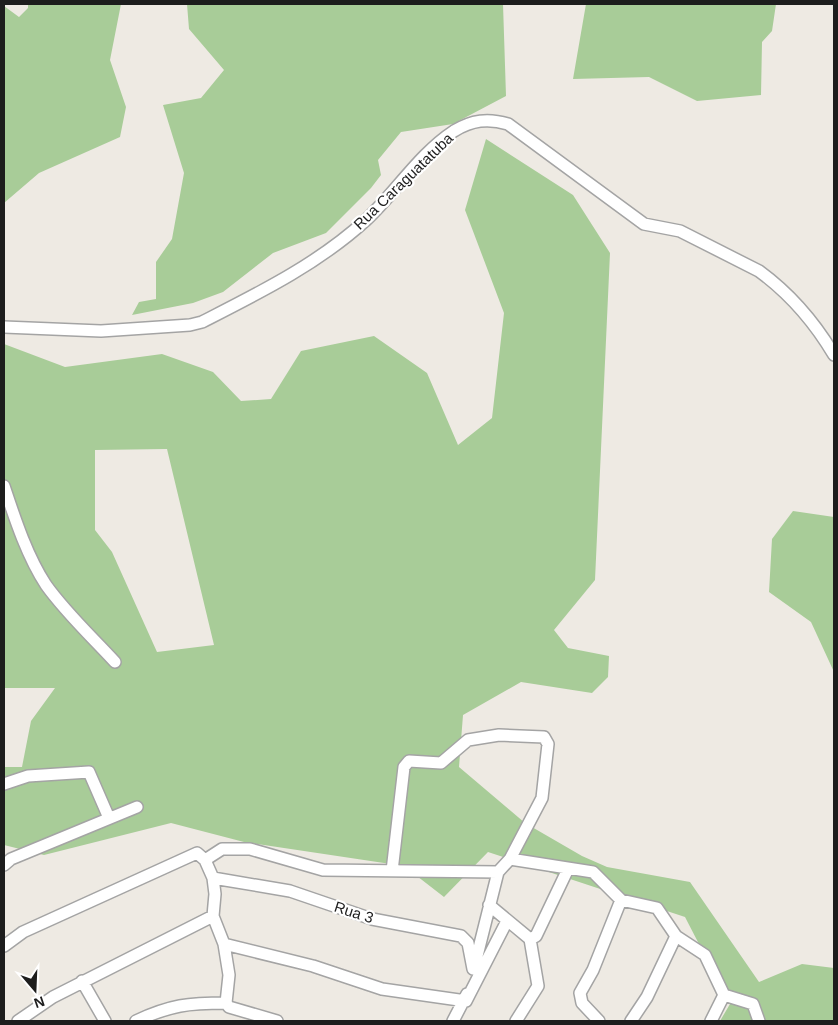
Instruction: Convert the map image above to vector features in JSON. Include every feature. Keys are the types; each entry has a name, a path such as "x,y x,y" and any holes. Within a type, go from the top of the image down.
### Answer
{"street":[{"name":"Rua Caraguatatuba","path":"4,327 101,331 190,325 202,322 306,266 330,250 366,219 434,147 468,124 485,119 508,124 644,224 680,231 759,271 770,279 818,327 834,356"},
{"path":"4,486 32,558 45,583 63,608 116,662"},
{"path":"392,871 404,767 408,761 441,763 468,740 499,735 544,737 548,744 542,798 510,859 498,872 466,1001"},
{"path":"4,784 28,776 89,772 109,818"},
{"path":"4,865 12,859 137,807"},
{"path":"206,860 222,849 250,849 323,870 498,872"},
{"path":"4,946 23,932 197,852 206,860 213,878 215,894 213,916 224,944 229,975 226,1004"},
{"path":"510,859 594,872 621,900 657,908 676,936 705,955 724,995 753,1004 759,1021"},
{"path":"530,939 536,936 568,869"},
{"name":"Rua 3","path":"213,878 290,891 372,919 461,936 468,943 474,968"},
{"path":"598,1021 582,1004 580,993 592,970 621,900"},
{"path":"489,905 530,939 538,986 516,1021"},
{"path":"18,1021 53,997 82,981 213,916"},
{"path":"453,1021 466,1001 507,921"},
{"path":"631,1021 647,997 676,936"},
{"path":"224,944 313,966 382,989 466,1001"},
{"path":"82,981 105,1021"},
{"path":"711,1021 724,995"},
{"path":"136,1021 171,1006 192,1003 226,1004 229,1007 277,1021"}],"green space":[{"path":"28,4 121,4 110,60 126,107 120,137 39,173 4,203 4,6 19,17 28,8"},
{"path":"187,4 503,4 506,96 453,124 401,132 378,160 381,175 371,188 326,233 273,253 223,292 193,303 132,315 139,302 156,299 156,262 172,239 184,173 163,105 201,98 224,70 189,29"},
{"path":"586,4 776,4 772,31 762,42 761,95 697,101 649,77 573,79"},
{"path":"486,139 573,195 610,253 595,580 554,630 568,648 609,656 608,677 592,693 521,682 463,715 459,767 525,823 582,856 607,867 690,882 759,982 802,964 834,968 834,1021 720,1021 730,1004 685,917 488,852 444,897 404,866 244,842 171,823 44,855 4,845 4,767 22,767 31,721 55,688 4,688 4,344 65,367 162,354 213,372 241,401 271,399 301,351 374,336 427,373 458,445 492,418 504,313 465,210","holes":["167,449 214,645 157,652 112,552 95,530 95,450"]},
{"path":"793,511 834,517 834,672 811,622 769,592 772,539"}]}
